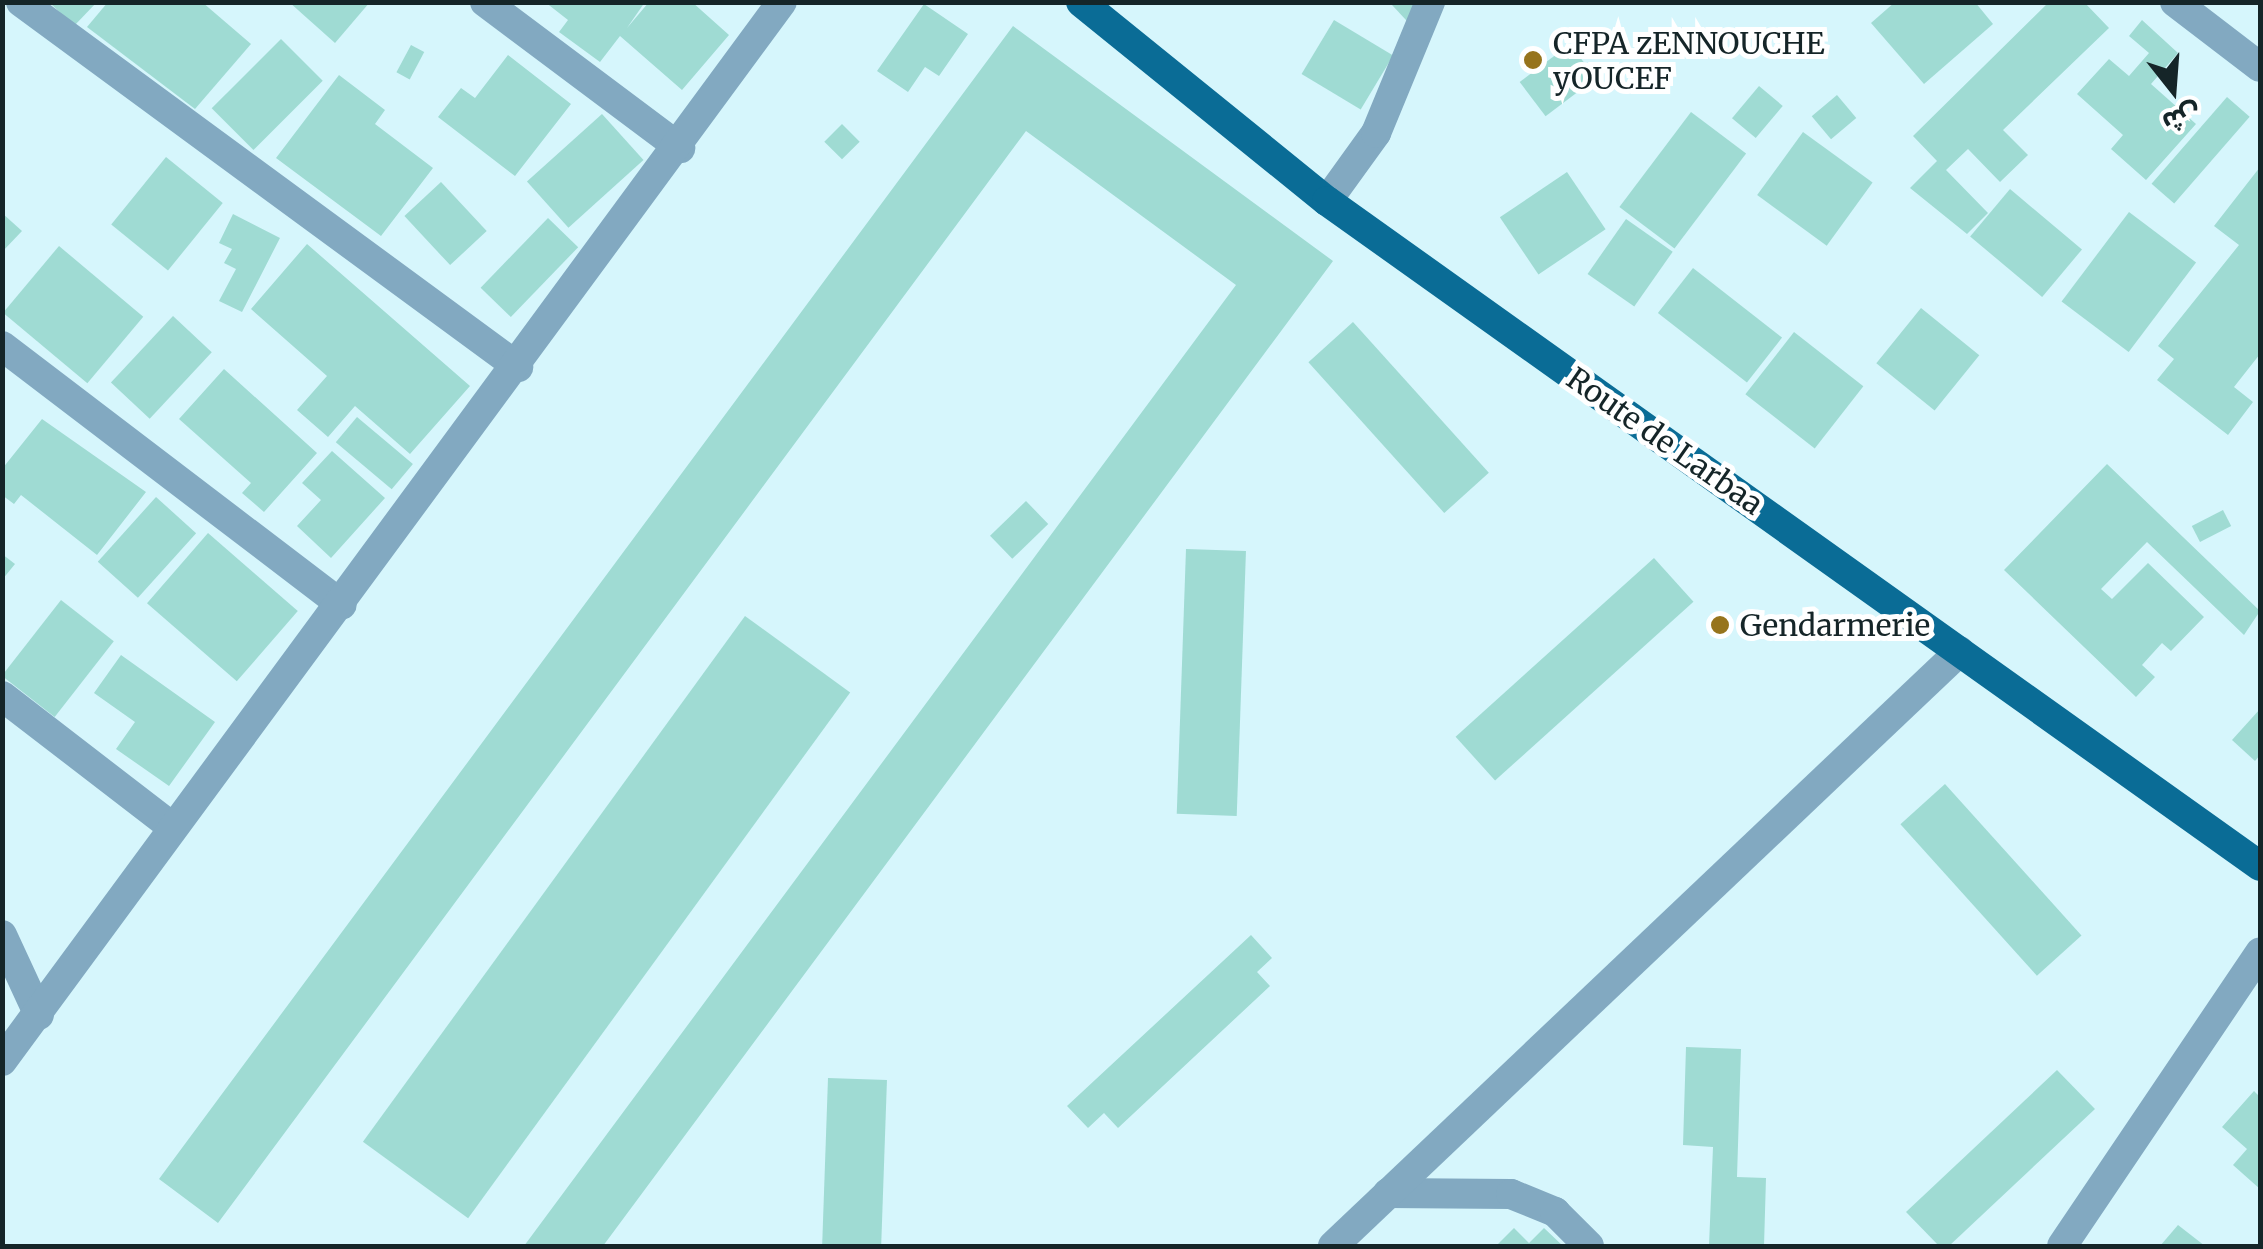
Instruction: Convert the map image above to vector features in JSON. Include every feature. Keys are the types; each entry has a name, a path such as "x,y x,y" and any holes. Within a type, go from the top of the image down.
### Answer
{"main road":[{"name":"Route de Larbaa","path":"1081,2 1327,201 2260,866"}],"street":[{"path":"21,2 518,367"},
{"path":"485,2 680,148"},
{"path":"2,1061 39,1016 172,827 680,148 782,2"},
{"path":"1327,201 1376,133 1430,2"},
{"path":"2174,2 2260,67"},
{"path":"2,346 342,604"},
{"path":"1333,1246 1960,651"},
{"path":"2,696 172,827"},
{"path":"2,935 39,1016"},
{"path":"2062,1246 2260,952"},
{"path":"1388,1193 1511,1194 1555,1212 1590,1246"}],"building":[{"path":"49,2 97,2 74,26"},
{"path":"108,2 202,2 251,44 195,109 87,27"},
{"path":"289,2 370,2 335,43"},
{"path":"545,2 645,2 627,28 649,2 692,2 729,35 682,90 620,36 600,62 559,32 568,20"},
{"path":"1430,2 1420,35 1392,5"},
{"path":"1895,2 1975,2 1993,24 1924,84 1871,23"},
{"path":"2049,2 2084,2 2109,28 2003,130 2028,155 2000,182 1968,149 1946,170 1988,213 1967,234 1910,188 1937,161 1913,136"},
{"path":"924,4 968,34 939,76 925,67 908,92 877,71"},
{"path":"1334,20 1393,56 1361,110 1302,74"},
{"path":"2142,20 2178,53 2151,84 2196,124 2146,180 2111,149 2123,135 2077,94 2109,59 2129,76 2149,53 2129,36"},
{"path":"1013,26 1333,261 603,1246 524,1246 1236,285 1026,131 218,1223 159,1179"},
{"path":"281,39 323,81 253,150 212,108"},
{"path":"1570,44 1596,78 1546,116 1520,82"},
{"path":"411,45 424,52 410,79 396,72"},
{"path":"508,55 571,104 515,176 438,117 461,88 475,98"},
{"path":"339,75 385,110 375,124 433,168 381,236 276,158"},
{"path":"1759,86 1783,106 1756,138 1732,118"},
{"path":"1837,95 1856,118 1831,139 1812,116"},
{"path":"2227,97 2250,117 2174,203 2152,184"},
{"path":"1691,112 1746,154 1674,249 1619,207"},
{"path":"602,114 643,160 568,228 527,182"},
{"path":"842,124 860,142 842,159 824,142"},
{"path":"1803,132 1873,183 1827,246 1757,195"},
{"path":"166,157 223,203 168,271 111,225"},
{"path":"2260,167 2260,354 2234,387 2253,402 2228,435 2157,380 2174,359 2158,346 2239,245 2214,226"},
{"path":"1567,172 1606,229 1538,274 1500,217"},
{"path":"441,182 487,231 450,265 404,216"},
{"path":"2010,189 2082,249 2042,297 1970,236"},
{"path":"2129,212 2196,263 2129,352 2062,301"},
{"path":"2,213 22,231 2,252"},
{"path":"233,214 280,238 242,312 219,301 236,269 224,263 232,249 219,243"},
{"path":"548,218 578,247 511,317 481,288"},
{"path":"1626,219 1673,252 1634,307 1588,274"},
{"path":"307,244 470,386 410,454 355,406 328,437 297,410 327,376 251,309"},
{"path":"59,246 143,317 87,383 3,313"},
{"path":"1693,268 1782,338 1747,382 1658,313"},
{"path":"1921,308 1979,355 1935,410 1876,363"},
{"path":"173,316 212,352 150,419 111,383"},
{"path":"1353,322 1489,473 1444,513 1308,362"},
{"path":"1794,332 1863,386 1815,448 1745,394"},
{"path":"224,369 317,453 264,512 242,493 251,483 179,419"},
{"path":"357,417 413,464 392,489 336,442"},
{"path":"42,419 146,492 97,555 21,495 14,504 2,495 2,469"},
{"path":"332,451 385,498 331,558 297,526 321,500 302,483"},
{"path":"2107,464 2260,611 2244,635 2147,542 2101,589 2112,599 2148,563 2204,617 2171,651 2162,643 2142,665 2155,677 2136,697 2004,570"},
{"path":"156,497 196,533 138,598 98,562"},
{"path":"1026,501 1048,524 1012,559 990,536"},
{"path":"2223,510 2231,526 2200,542 2192,526"},
{"path":"208,533 298,611 237,681 147,603"},
{"path":"1186,549 1246,551 1237,816 1177,814"},
{"path":"2,554 15,564 2,580"},
{"path":"1654,558 1693,602 1495,781 1456,737"},
{"path":"61,600 114,641 55,717 2,676"},
{"path":"745,616 850,692 468,1218 363,1142"},
{"path":"121,655 215,722 169,786 116,749 135,722 94,693"},
{"path":"2260,709 2260,755 2255,761 2232,740"},
{"path":"1945,784 2082,936 2037,976 1900,824"},
{"path":"1251,935 1272,958 1257,972 1270,986 1118,1128 1104,1113 1088,1128 1067,1106"},
{"path":"1686,1047 1741,1049 1737,1177 1766,1178 1764,1246 1709,1246 1713,1147 1683,1145"},
{"path":"2057,1070 2095,1109 1949,1246 1939,1246 1906,1212"},
{"path":"828,1078 887,1080 881,1246 822,1246"},
{"path":"2254,1091 2260,1097 2260,1189 2233,1165 2247,1149 2222,1127"},
{"path":"2178,1225 2205,1246 2160,1246"},
{"path":"1514,1228 1529,1243 1544,1228 1563,1246 1496,1246"}],"place":[{"name":"CFPA zENNOUCHE yOUCEF","path":"1533,60"},
{"name":"Gendarmerie","path":"1720,625"}]}
